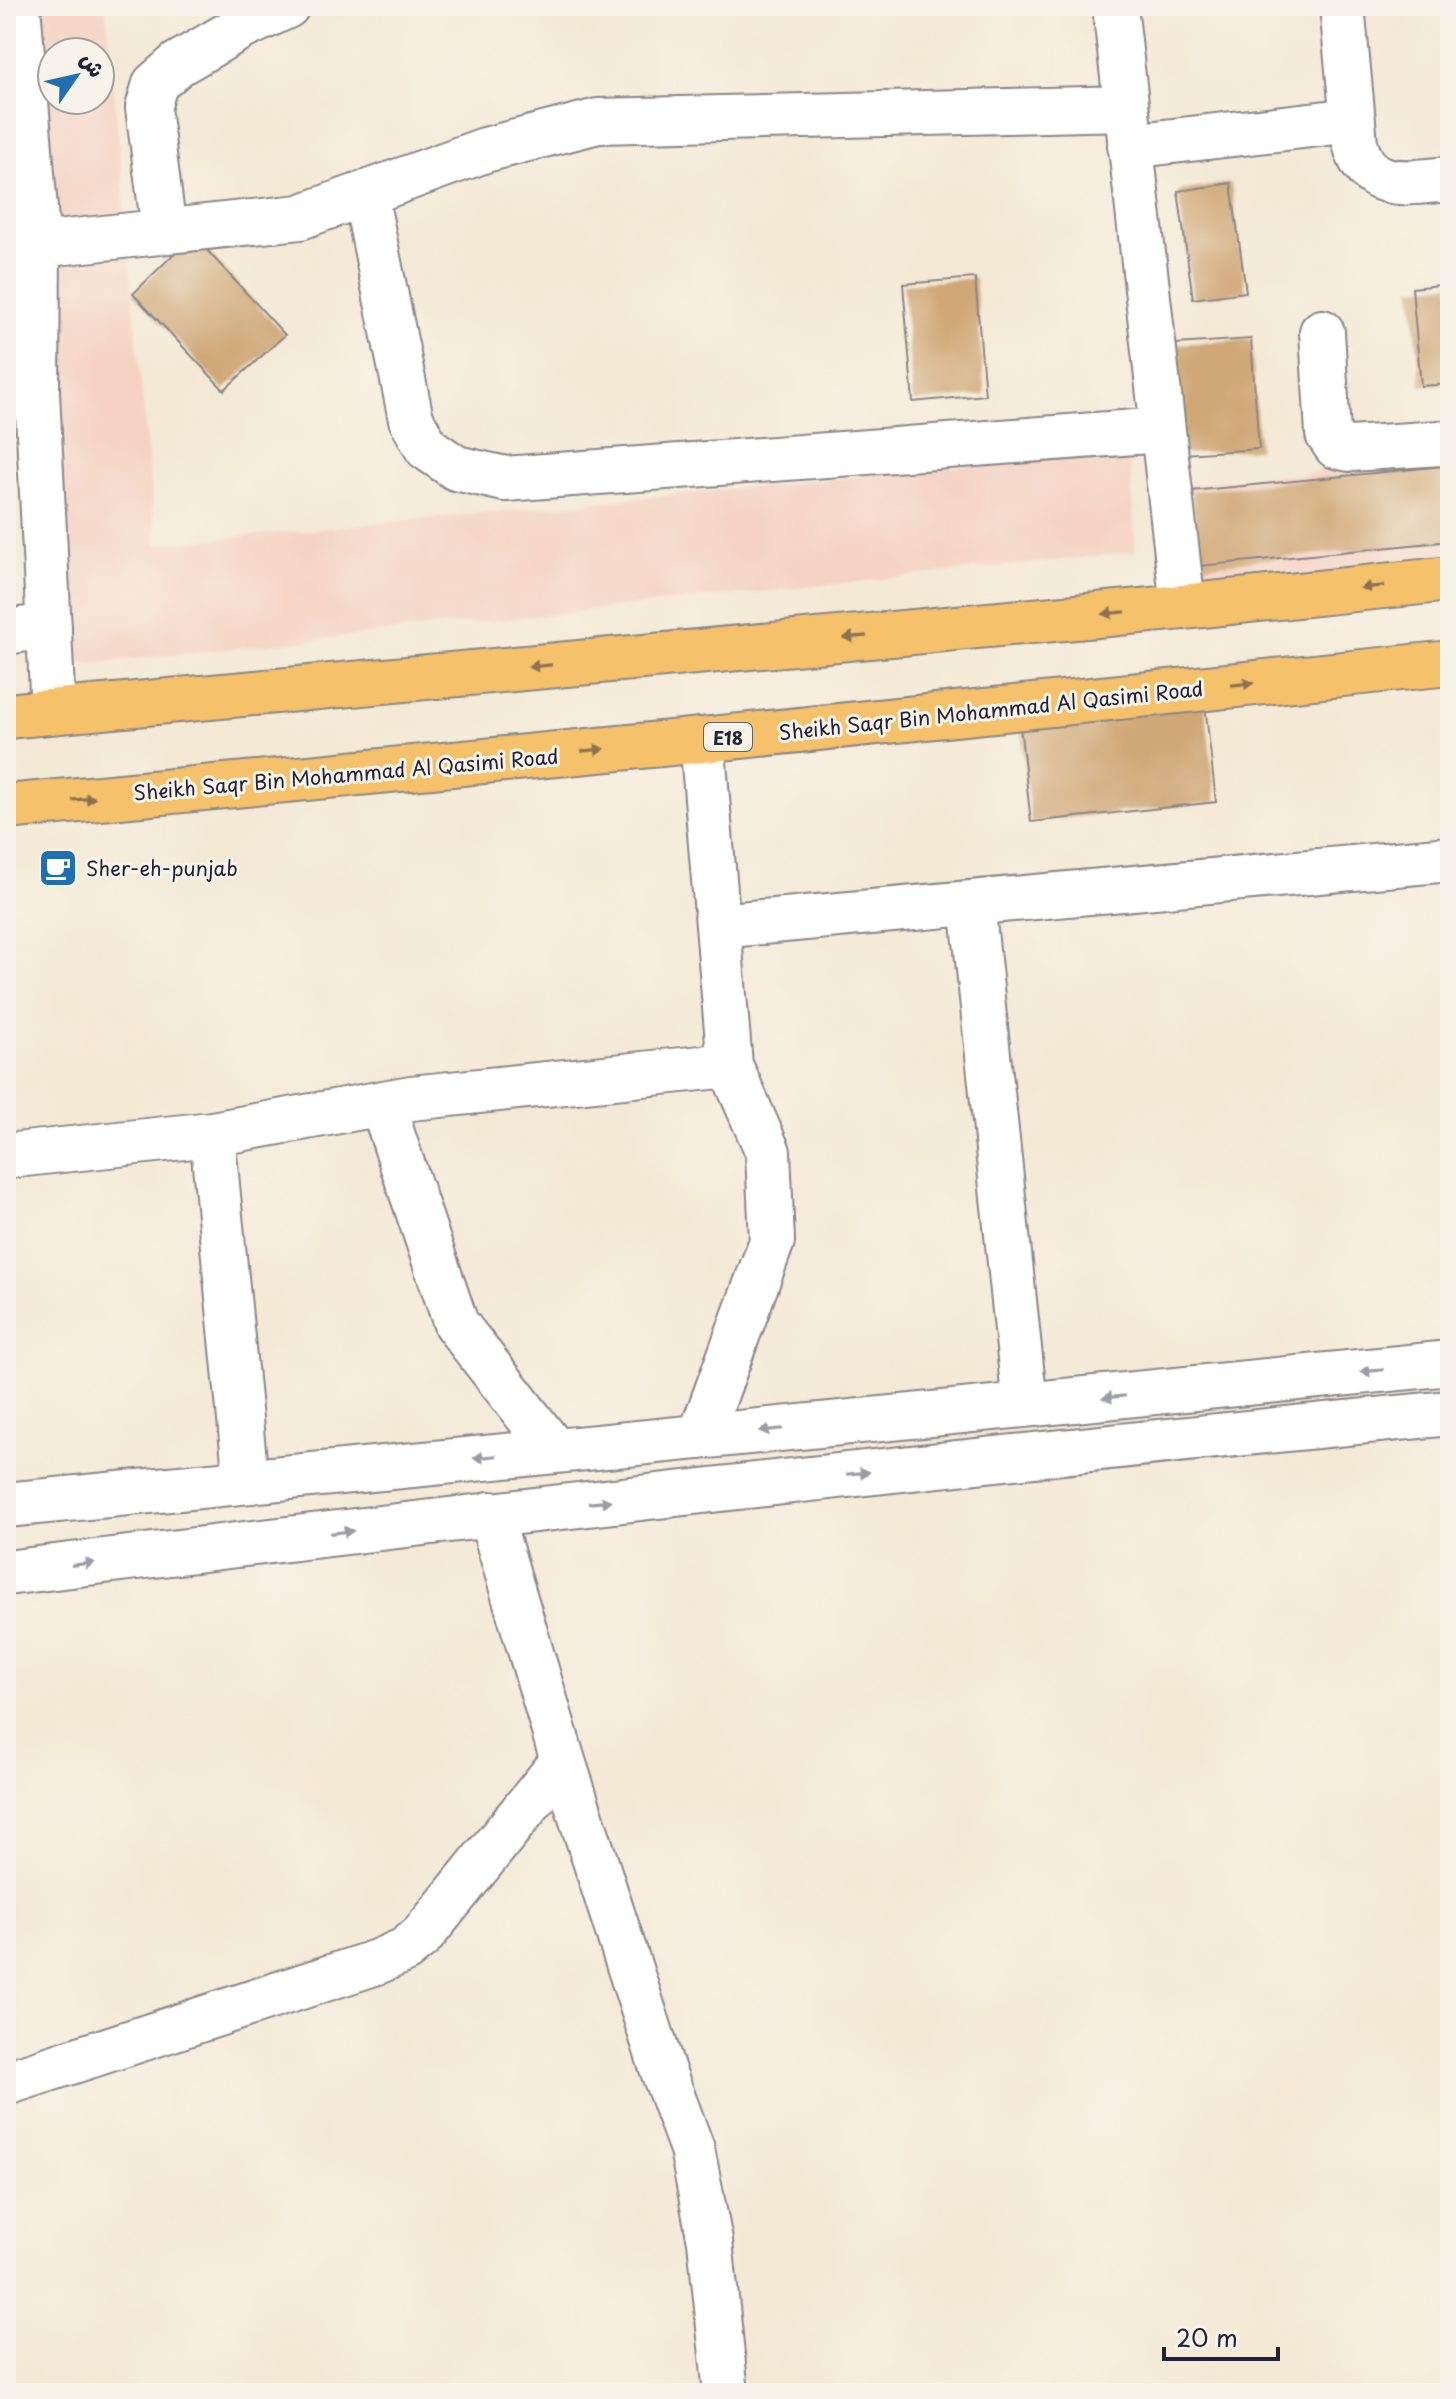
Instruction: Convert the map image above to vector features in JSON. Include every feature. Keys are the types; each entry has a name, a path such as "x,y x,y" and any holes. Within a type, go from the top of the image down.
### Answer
{"highway":[{"path":"6,716 1183,607 1450,579"},
{"name":"Sheikh Saqr Bin Mohammad Al Qasimi Road","path":"6,807 1450,663"}],"street":[{"path":"18,6 38,245 22,393 49,626 53,711"},
{"path":"164,231 148,108 155,84 178,64 238,29 287,6"},
{"path":"1115,6 1183,607"},
{"path":"1342,6 1358,157 1365,168 1390,182 1450,179"},
{"path":"38,245 300,217 485,150 598,121 1128,127 1353,120"},
{"path":"365,194 411,419 427,448 456,468 505,479 1162,430"},
{"path":"1322,332 1328,434 1336,446 1350,449 1450,445"},
{"path":"6,632 49,626"},
{"path":"700,1437 772,1241 768,1152 730,1065 702,740"},
{"path":"718,926 1450,859"},
{"path":"972,903 1025,1405"},
{"path":"6,1156 212,1134 411,1098 730,1065"},
{"path":"382,1104 456,1324 555,1451"},
{"path":"212,1134 246,1481"},
{"path":"6,1505 1450,1363"},
{"path":"6,1573 490,1514 1109,1446 1450,1413"},
{"path":"490,1514 563,1761 663,2071 692,2149 710,2241 726,2393"},
{"path":"6,2083 377,1962 405,1950 422,1936 563,1761"}],"shaded area":[{"path":"8,6 106,6 109,36 36,36 36,116 116,114 156,545 1129,450 1136,552 68,666"},
{"path":"1450,459 1450,567 1178,600 1170,487"}],"building":[{"path":"1231,183 1246,292 1193,299 1178,191"},
{"path":"193,235 285,335 224,390 133,294"},
{"path":"975,278 985,395 913,402 903,284"},
{"path":"1450,284 1450,384 1421,386 1412,288"},
{"path":"1251,339 1259,449 1184,454 1176,344"},
{"path":"1444,466 1450,541 1200,566 1192,491"},
{"path":"1204,695 1216,802 1031,822 1019,717"}],"place":[{"name":"Sher-eh-punjab","path":"58,868"}]}
